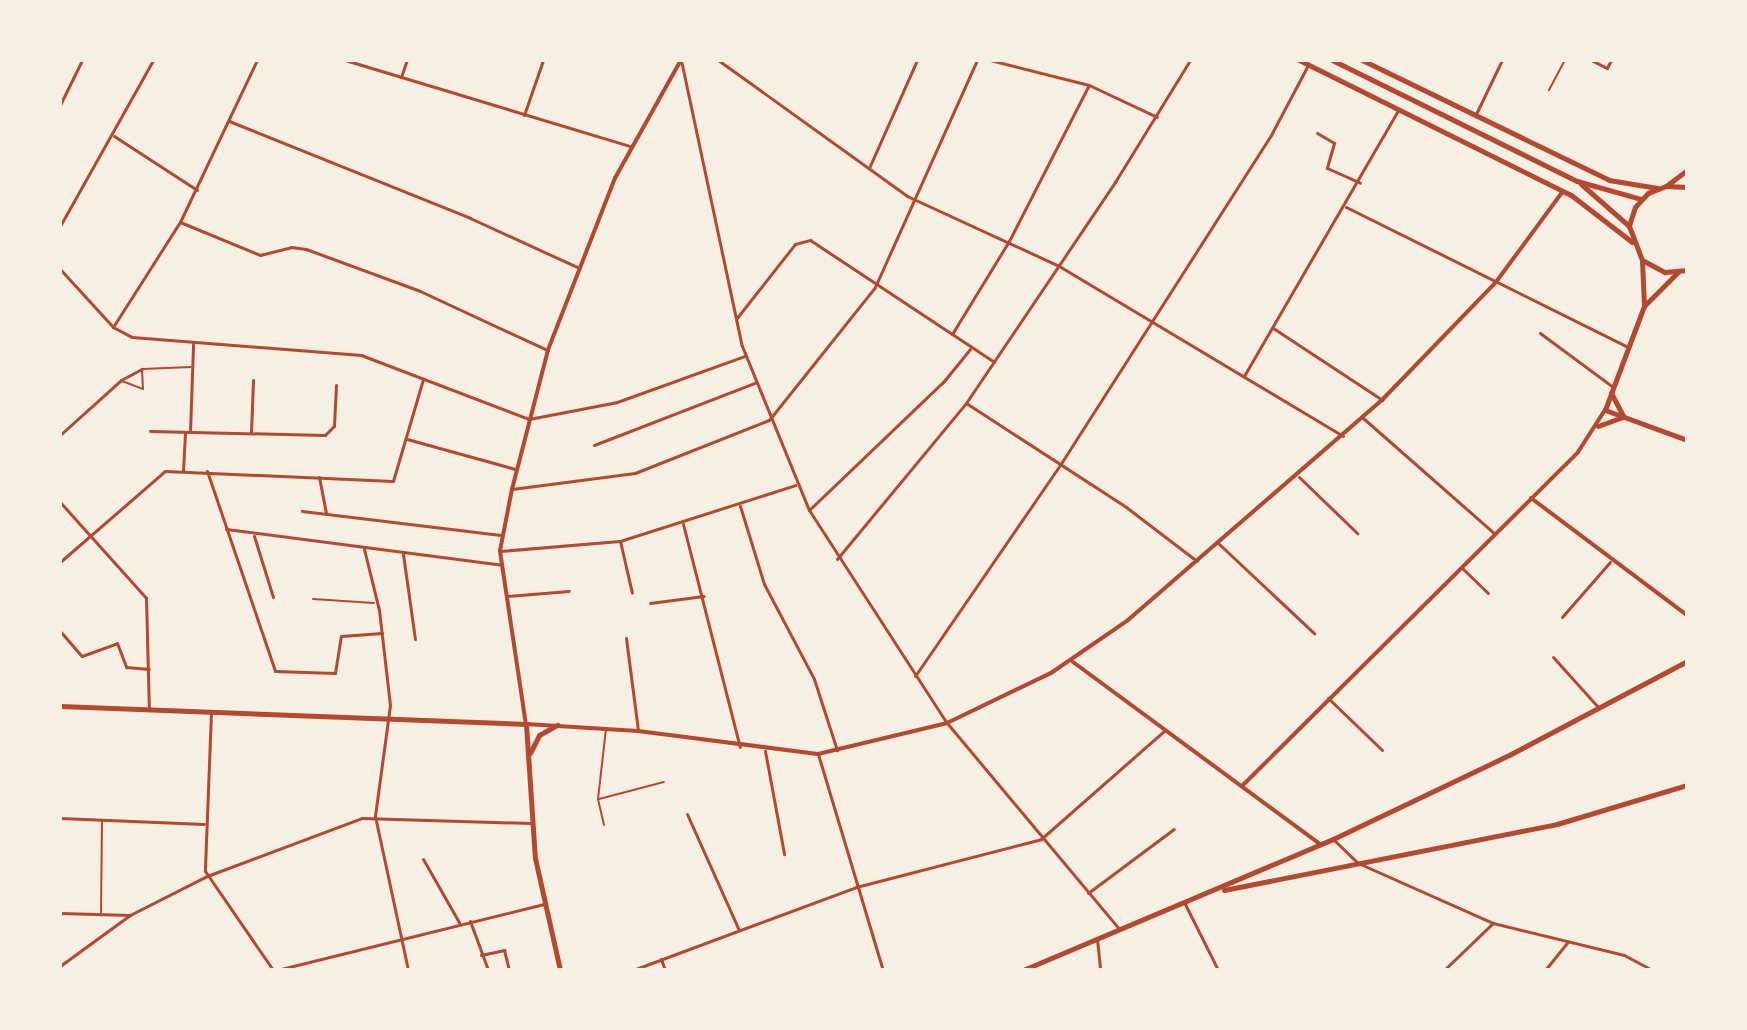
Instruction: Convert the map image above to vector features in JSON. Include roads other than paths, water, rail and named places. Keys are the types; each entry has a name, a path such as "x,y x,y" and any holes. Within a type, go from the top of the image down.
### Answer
{"main road":[{"path":"1299,60 1563,191 1606,217 1632,242 1642,260 1644,306"},
{"path":"1332,60 1577,181 1641,199"},
{"path":"1362,60 1609,180 1657,188"},
{"path":"1666,186 1687,170"},
{"path":"1577,181 1629,226"},
{"path":"1632,242 1629,226 1641,199 1657,188 1687,187"},
{"path":"1642,260 1678,272 1687,270"},
{"path":"1678,272 1644,306 1605,410 1687,440"},
{"path":"1612,390 1623,417"},
{"path":"1598,426 1623,417"},
{"path":"1023,970 1214,892 1333,839 1599,708 1687,661"},
{"path":"60,706 386,722 526,724 531,823 543,904 560,970"},
{"path":"528,761 539,735 557,725"},
{"path":"1214,892 1557,824 1687,785"}],"street":[{"path":"60,105 82,60"},
{"path":"60,226 114,136 153,60"},
{"path":"113,327 180,222 257,60"},
{"path":"345,60 629,146"},
{"path":"401,77 407,60"},
{"path":"524,115 543,60"},
{"path":"681,60 629,146 579,268 548,350 516,469 500,551 526,724 638,731 765,751 818,754 947,723 1073,662 1299,477 1382,400 1496,282 1563,191"},
{"path":"681,60 745,356 809,510 837,559 947,723 1119,930"},
{"path":"718,60 915,200 1059,266 1343,436"},
{"path":"869,168 917,60"},
{"path":"512,489 635,473 769,420 875,287 977,60"},
{"path":"990,60 1089,85 1157,117"},
{"path":"837,559 966,403 1157,117 1190,60"},
{"path":"1475,116 1502,60"},
{"path":"1591,60 1607,68 1611,60"},
{"path":"915,676 1060,465 1272,133 1308,65"},
{"path":"952,335 1009,241 1089,85"},
{"path":"1244,376 1360,183 1399,109"},
{"path":"229,121 470,218 579,268"},
{"path":"1317,133 1334,143 1327,168 1360,183"},
{"path":"114,136 197,190"},
{"path":"1346,207 1628,347"},
{"path":"180,222 260,255 306,249 420,291 548,350"},
{"path":"736,319 800,241 815,243 875,287 994,362"},
{"path":"60,269 113,327 144,340 349,353 529,419 617,402 745,356"},
{"path":"1273,328 1382,400"},
{"path":"1540,333 1612,390"},
{"path":"183,471 193,344"},
{"path":"809,510 944,381 970,347"},
{"path":"60,435 121,380 142,369"},
{"path":"60,562 159,473 207,471 393,481 423,379"},
{"path":"251,434 253,380"},
{"path":"594,445 755,383"},
{"path":"150,431 329,434 336,385"},
{"path":"966,403 1197,561"},
{"path":"1243,785 1531,498 1598,426 1605,410"},
{"path":"1363,418 1494,533"},
{"path":"407,439 516,469"},
{"path":"207,471 275,671 335,673 341,636 382,633"},
{"path":"319,477 326,514"},
{"path":"1299,477 1357,533"},
{"path":"500,551 620,541 683,524 797,485"},
{"path":"1531,498 1610,562 1687,615"},
{"path":"60,502 146,598 149,709"},
{"path":"740,505 767,592 814,679 837,750"},
{"path":"302,511 501,535"},
{"path":"683,524 704,596 740,747"},
{"path":"226,529 502,565"},
{"path":"253,534 273,597"},
{"path":"620,541 632,593"},
{"path":"1218,543 1314,633"},
{"path":"364,549 382,633 390,705 375,816 408,970"},
{"path":"403,554 415,639"},
{"path":"1562,617 1610,562"},
{"path":"1460,566 1488,593"},
{"path":"507,596 569,591"},
{"path":"650,603 704,596"},
{"path":"60,631 82,656 117,643 126,667 149,669"},
{"path":"626,638 638,731"},
{"path":"1553,657 1599,708"},
{"path":"1073,662 1320,844"},
{"path":"1328,698 1382,750"},
{"path":"211,712 205,824 207,876 275,970 543,904"},
{"path":"633,970 856,887 1041,839 1165,730"},
{"path":"765,751 784,854"},
{"path":"818,754 883,970"},
{"path":"687,814 739,930"},
{"path":"60,966 130,915 207,876 375,816 531,823"},
{"path":"60,818 205,824"},
{"path":"1088,893 1174,829"},
{"path":"1333,839 1358,863 1493,923 1624,955 1652,970"},
{"path":"423,859 459,924"},
{"path":"1185,904 1218,970"},
{"path":"60,913 130,915"},
{"path":"470,921 488,970"},
{"path":"1444,970 1493,923"},
{"path":"1097,939 1100,970"},
{"path":"1545,970 1568,942"},
{"path":"481,955 504,950 509,970"},
{"path":"661,959 665,970"}],"lane":[{"path":"1549,90 1565,60"},
{"path":"121,380 143,389 142,369 192,367"},
{"path":"313,599 374,603"},
{"path":"604,825 598,799 606,728"},
{"path":"598,799 664,782"},
{"path":"101,914 102,820"}]}
